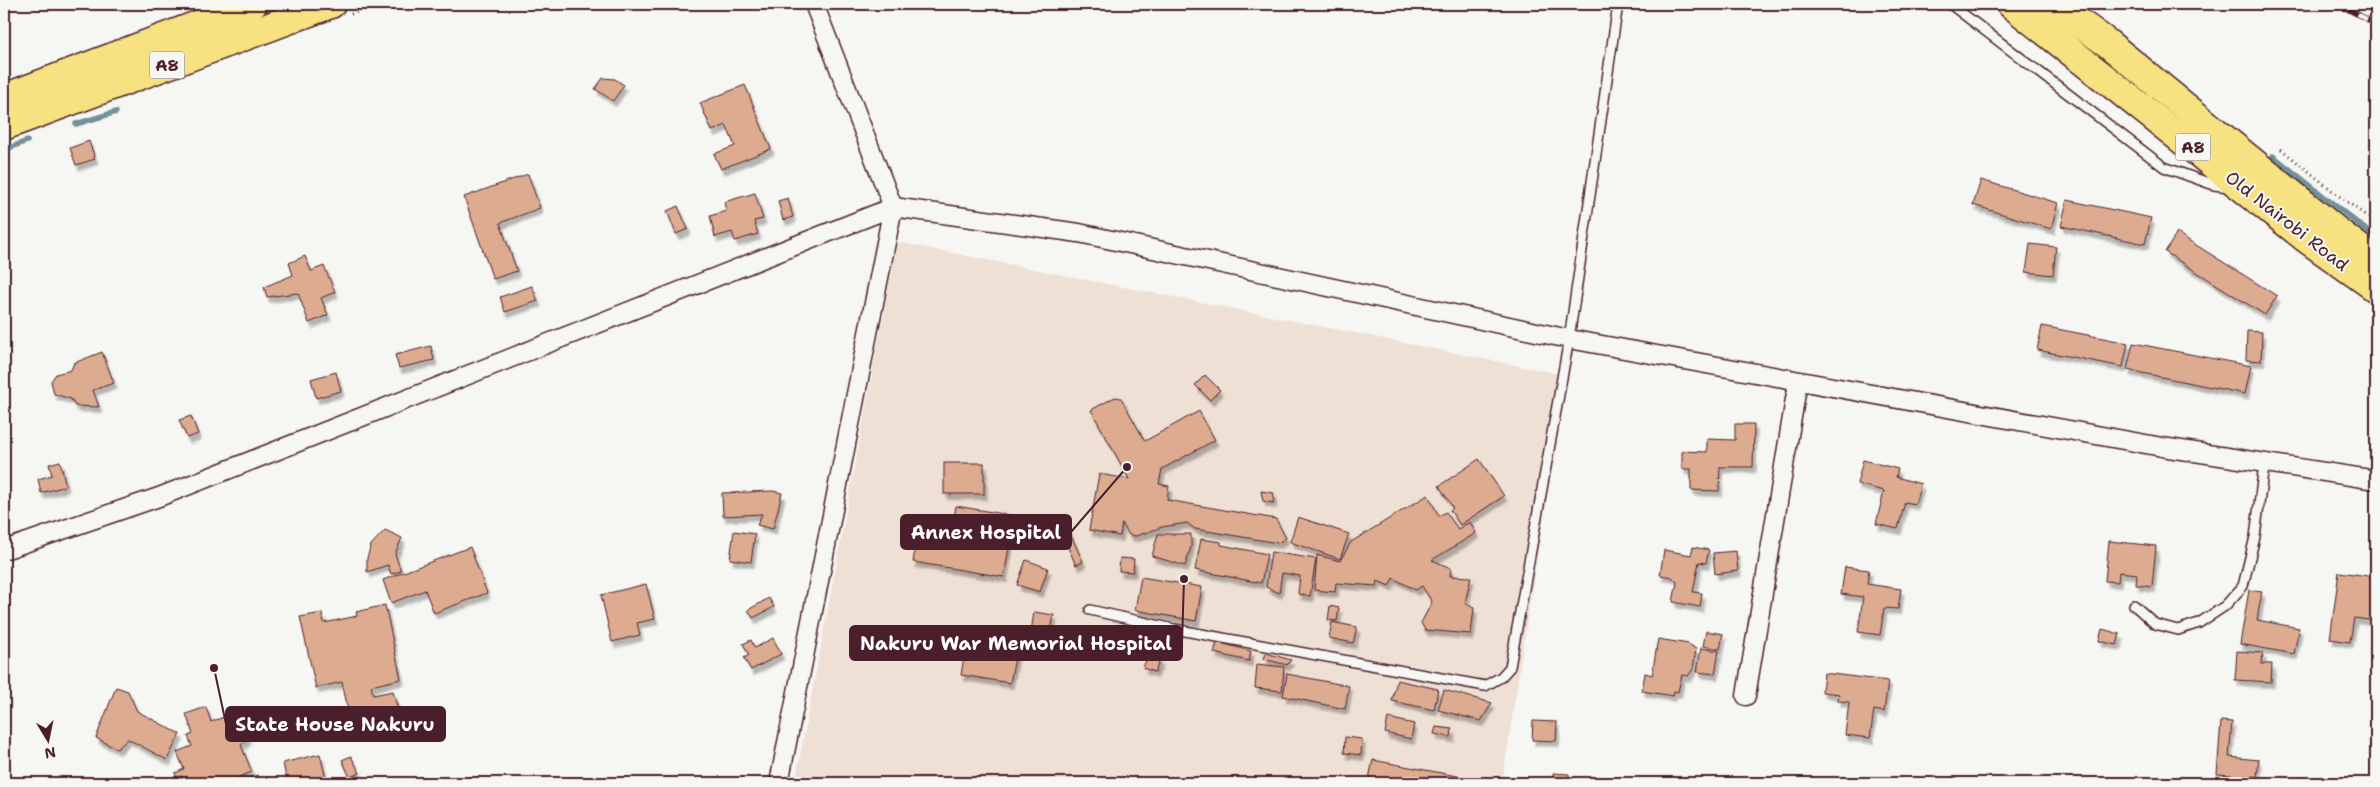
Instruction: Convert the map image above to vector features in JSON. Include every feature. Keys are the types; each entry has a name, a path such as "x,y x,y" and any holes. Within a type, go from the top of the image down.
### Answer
{"highway":[{"name":"A8","path":"4,98 253,4"},
{"name":"A8","path":"4,126 331,4"},
{"name":"Old Nairobi Road","path":"2011,4 2307,239 2376,288"},
{"name":"Old Nairobi Road","path":"2054,4 2106,42 2376,261"}],"street":[{"path":"779,783 893,207 814,4"},
{"path":"4,550 159,497 893,207 1080,233 1569,339 2264,464 2376,480"},
{"path":"1746,696 1798,381"}],"lane":[{"path":"1090,610 1174,628 1485,686 1501,677 1510,667 1569,339 1618,4"},
{"path":"1950,4 2164,167 2214,185 2246,189"},
{"path":"2134,605 2156,624 2178,630 2199,622 2225,606 2243,586 2255,537 2264,464"}],"path":[{"path":"2281,149 2376,223"}],"shaded area":[{"path":"897,242 1565,375 1502,783 795,783"}],"building":[{"path":"603,78 615,79 624,85 613,101 595,89"},
{"path":"745,85 771,149 721,169 714,154 735,146 726,125 712,131 700,103"},
{"path":"89,141 95,159 76,165 70,148"},
{"path":"528,174 540,208 500,223 517,271 493,279 464,197"},
{"path":"1981,180 2058,203 2051,229 1973,205"},
{"path":"755,193 763,219 754,221 758,234 735,241 732,232 715,237 710,216 726,211 724,202"},
{"path":"788,198 793,217 783,220 778,201"},
{"path":"2067,200 2151,218 2145,244 2061,226"},
{"path":"678,206 688,229 676,234 667,211"},
{"path":"2177,233 2277,296 2265,315 2165,252"},
{"path":"2030,244 2056,247 2053,275 2026,272"},
{"path":"305,256 311,271 324,266 335,292 321,298 328,315 309,323 298,293 267,297 264,287 293,275 289,263"},
{"path":"532,286 538,301 505,312 500,297"},
{"path":"2042,326 2128,343 2123,367 2037,350"},
{"path":"2247,331 2262,332 2261,361 2246,360"},
{"path":"2133,343 2251,366 2245,394 2127,370"},
{"path":"431,346 434,360 399,368 395,355"},
{"path":"102,352 114,383 93,390 99,407 75,406 71,399 54,394 51,381 56,374 71,370 74,363"},
{"path":"336,372 341,391 316,398 311,379"},
{"path":"1205,375 1220,390 1210,400 1195,385"},
{"path":"1115,397 1121,398 1145,441 1199,411 1215,440 1162,469 1159,484 1169,486 1167,500 1276,519 1286,538 1278,543 1195,529 1187,523 1162,527 1136,536 1129,535 1122,523 1120,536 1089,530 1099,474 1129,479 1091,410"},
{"path":"191,416 198,434 187,438 179,420"},
{"path":"1735,424 1754,424 1753,467 1720,467 1719,491 1691,490 1691,469 1682,469 1682,451 1707,452 1707,439 1735,440"},
{"path":"1479,459 1504,496 1460,525 1450,510 1453,508 1439,486"},
{"path":"1863,460 1898,469 1896,477 1921,484 1915,504 1905,502 1898,529 1876,524 1884,491 1857,484"},
{"path":"60,461 66,486 41,493 38,479 52,475 49,464"},
{"path":"944,463 984,463 984,494 944,494"},
{"path":"773,491 782,493 773,529 757,525 762,514 723,516 722,493"},
{"path":"1261,491 1274,493 1273,503 1263,501"},
{"path":"1428,495 1439,516 1446,512 1458,529 1470,522 1476,533 1432,560 1451,568 1450,576 1471,577 1465,603 1474,608 1471,634 1425,630 1421,623 1432,602 1422,586 1416,590 1393,578 1389,586 1378,581 1376,586 1336,583 1335,592 1314,590 1317,555 1340,561 1351,542"},
{"path":"956,506 1052,522 1050,533 982,522 979,538 1010,542 1004,577 913,562 917,538 950,544"},
{"path":"1298,517 1349,534 1340,559 1290,542"},
{"path":"1065,522 1083,562 1076,565 1058,525"},
{"path":"385,530 402,538 395,554 401,571 391,574 388,565 367,572 367,558 371,545"},
{"path":"734,531 755,534 751,562 730,559"},
{"path":"1158,534 1191,534 1191,547 1185,566 1152,556"},
{"path":"1201,539 1221,542 1221,545 1267,554 1261,583 1195,570"},
{"path":"2109,541 2156,546 2152,587 2136,585 2137,574 2119,572 2118,582 2105,581"},
{"path":"470,547 487,593 434,613 425,590 391,603 383,580"},
{"path":"1693,547 1709,550 1706,563 1699,562 1693,592 1702,593 1700,607 1673,602 1677,582 1672,577 1660,575 1664,550 1691,555"},
{"path":"1736,551 1738,571 1715,574 1713,553"},
{"path":"1271,552 1316,559 1310,596 1298,594 1300,576 1282,573 1279,593 1266,587"},
{"path":"1120,558 1134,559 1133,572 1119,571"},
{"path":"1026,560 1048,568 1040,592 1017,585"},
{"path":"1845,567 1869,570 1867,584 1901,589 1898,609 1884,608 1880,635 1858,632 1863,597 1841,594"},
{"path":"2339,572 2376,577 2376,621 2354,618 2350,642 2330,639"},
{"path":"1141,577 1202,587 1196,621 1135,610"},
{"path":"646,584 655,619 637,623 640,635 612,642 601,595"},
{"path":"2249,590 2262,592 2257,620 2299,628 2294,654 2240,644"},
{"path":"769,598 774,607 753,618 748,610"},
{"path":"385,605 401,679 371,686 373,695 393,691 398,710 367,717 368,720 351,723 342,682 316,688 300,617 322,613 324,623 357,616 356,612"},
{"path":"1330,606 1339,608 1337,621 1328,620"},
{"path":"1034,612 1054,615 1050,635 1031,632"},
{"path":"1332,622 1357,627 1353,643 1329,638"},
{"path":"2102,629 2120,634 2117,645 2099,641"},
{"path":"1706,631 1723,634 1720,649 1703,646"},
{"path":"773,638 781,654 751,670 744,658 749,655 743,644 751,640 755,648"},
{"path":"1658,639 1689,644 1696,649 1693,669 1688,676 1682,675 1678,692 1674,691 1673,696 1642,691 1645,673 1652,675"},
{"path":"1217,642 1251,651 1249,661 1214,653"},
{"path":"966,645 1016,653 1010,683 961,675"},
{"path":"1701,648 1719,651 1715,674 1697,672"},
{"path":"2237,651 2263,653 2262,664 2272,664 2271,682 2235,680"},
{"path":"1266,653 1291,660 1287,665 1264,659"},
{"path":"1148,655 1160,660 1155,672 1143,668"},
{"path":"1257,664 1284,667 1282,691 1255,688"},
{"path":"1824,673 1888,681 1884,712 1874,710 1870,738 1845,735 1849,702 1838,701 1839,694 1822,692"},
{"path":"1287,674 1349,686 1345,709 1283,696"},
{"path":"1397,680 1438,689 1434,710 1392,701"},
{"path":"116,687 128,691 137,711 180,734 167,760 128,739 117,749 96,738"},
{"path":"1444,690 1492,703 1481,721 1438,710"},
{"path":"206,707 211,722 226,716 230,733 245,728 248,739 241,745 252,772 224,783 185,783 182,776 177,778 175,773 184,769 177,752 192,746 188,736 193,734 186,714"},
{"path":"1388,718 1414,724 1411,739 1385,733"},
{"path":"1533,721 1557,722 1556,741 1532,740"},
{"path":"2221,721 2232,722 2229,757 2259,760 2257,777 2217,774"},
{"path":"1436,727 1452,729 1451,737 1434,734"},
{"path":"1345,737 1362,739 1361,755 1344,753"},
{"path":"320,754 327,783 287,783 283,763"},
{"path":"351,756 360,773 350,777 342,760"},
{"path":"1373,760 1462,777 1461,783 1368,783"},
{"path":"1553,773 1569,774 1569,783 1553,783"},
{"path":"258,775 260,783 231,783"}],"waterway":[{"path":"76,124 116,112"},
{"path":"4,150 27,141"},
{"path":"2273,156 2376,238"}],"railway":[{"path":"2338,4 2376,24"}],"place":[{"name":"Annex Hospital","path":"1127,467"},
{"name":"Nakuru War Memorial Hospital","path":"1184,579"},
{"name":"State House Nakuru","path":"214,668"}]}
